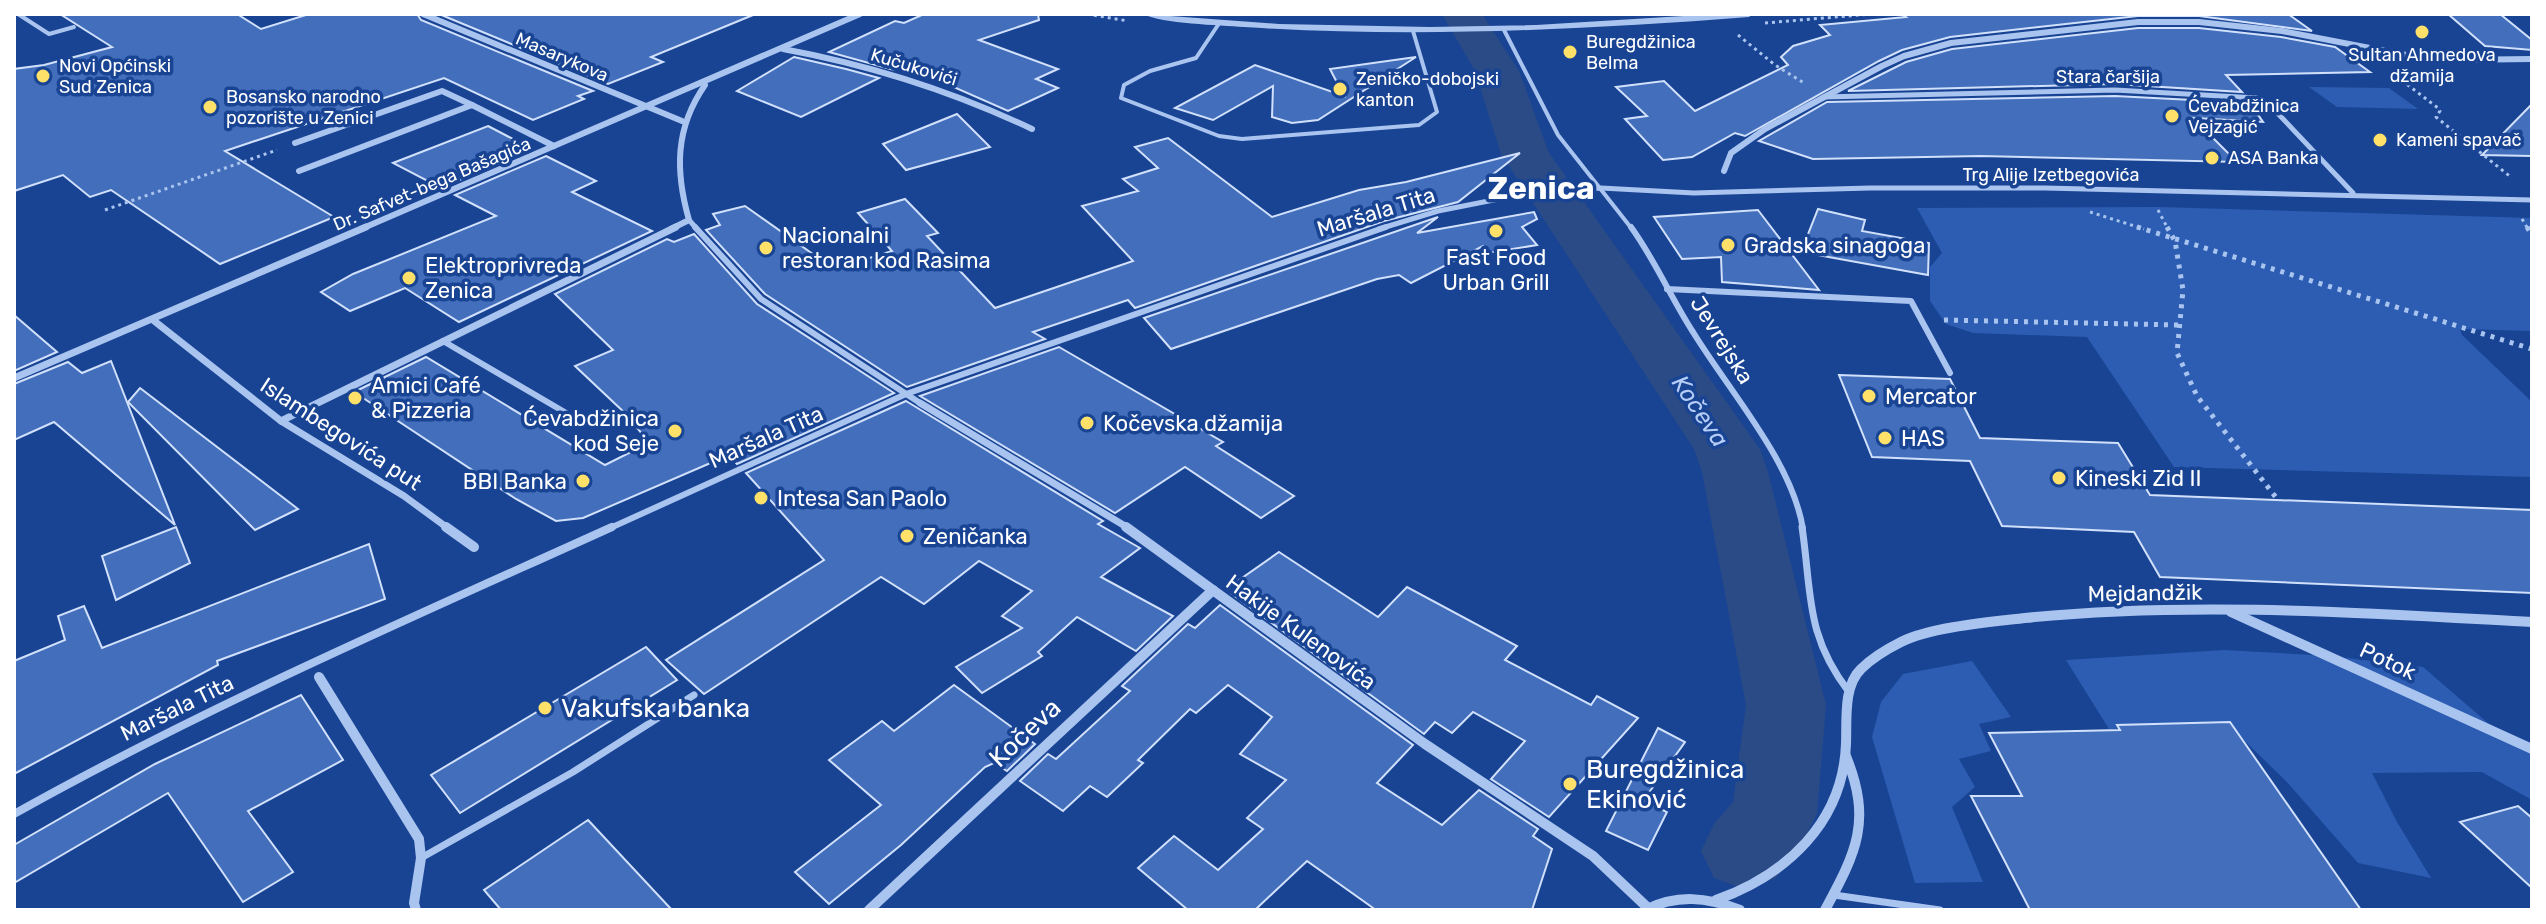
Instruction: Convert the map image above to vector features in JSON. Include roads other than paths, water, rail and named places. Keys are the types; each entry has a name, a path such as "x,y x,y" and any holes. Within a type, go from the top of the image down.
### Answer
{"street":[{"name":"Masarykova","path":"423,14 682,121"},
{"name":"Dr. Safvet-bega Bašagića","path":"14,378 860,14"},
{"path":"1147,14 1220,22 1413,31 1504,30 1749,14"},
{"path":"1724,171 1731,153 1746,140 1904,56 1951,43 2138,22 2237,25 2452,60 2532,59"},
{"name":"Kučukovići","path":"783,49 829,57 974,100 1032,129"},
{"path":"708,81 682,121 677,152 681,200 689,220 761,299 920,403"},
{"name":"Stara čaršija","path":"1823,97 2115,90 2257,98 2267,102 2353,193"},
{"path":"295,143 442,91 554,146"},
{"path":"299,171 472,105"},
{"name":"Trg Alije Izetbegovića","path":"1569,189 1694,193 1870,188 2146,189 2532,200"},
{"name":"Maršala Tita","path":"14,814 91,771 311,663 906,394 1363,233 1438,211 1569,189"},
{"path":"281,421 689,220"},
{"name":"Islambegovića put","path":"153,320 281,421 404,496 474,547"},
{"name":"Hakije Kulenovića","path":"920,403 1133,531 1425,744 1593,856 1646,909"},
{"name":"Kočeva","path":"869,910 1213,590"},
{"name":"Mejdandžik","path":"1846,755 1849,692 1860,669 1877,651 1902,640 2034,616 2109,611 2227,610 2532,622"},
{"name":"Potok","path":"2227,610 2532,749"},
{"path":"319,677 419,839 421,858 414,903 416,910"},
{"path":"1716,900 1737,894 1772,876 1810,843 1829,810 1846,755"},
{"path":"1825,910 1849,863 1861,814 1860,797 1846,755"},
{"path":"1646,909 1668,900 1690,897 1716,900 1740,910"}],"lane":[{"path":"18,14 49,34 74,27"},
{"path":"1220,22 1196,58 1162,65 1135,77 1124,85 1121,98 1219,136 1242,139 1419,125 1437,112 1413,31"},
{"name":"Jevrejska","path":"1504,30 1566,145 1644,245 1667,289 1745,416 1772,453 1793,494 1802,522 1806,585 1821,654 1832,674 1849,692"},
{"path":"1667,289 1911,301 1950,373"},
{"path":"443,341 585,424"},
{"path":"421,858 573,772 694,695"},
{"path":"1834,895 1940,910"}],"waterway":[{"name":"Kočeva","path":"1462,14 1497,71 1525,154 1727,449 1735,472 1786,705 1774,814 1745,851"}],"place":[{"name":"Sultan Ahmedova džamija","path":"2422,32"},
{"name":"Buregdžinica Belma","path":"1570,52"},
{"name":"Novi Općinski Sud Zenica","path":"43,76"},
{"name":"Zeničko-dobojski kanton","path":"1340,89"},
{"name":"Bosansko narodno pozorište u Zenici","path":"210,107"},
{"name":"Ćevabdžinica Vejzagić","path":"2172,116"},
{"name":"Kameni spavač","path":"2380,140"},
{"name":"ASA Banka","path":"2212,158"},
{"name":"Fast Food Urban Grill","path":"1496,231"},
{"name":"Gradska sinagoga","path":"1728,245"},
{"name":"Nacionalni restoran kod Rasima","path":"766,248"},
{"name":"Elektroprivreda Zenica","path":"409,278"},
{"name":"Mercator","path":"1869,396"},
{"name":"Amici Café & Pizzeria","path":"355,398"},
{"name":"Kočevska džamija","path":"1087,423"},
{"name":"Ćevabdžinica kod Seje","path":"675,431"},
{"name":"HAS","path":"1885,438"},
{"name":"Kineski Zid II","path":"2059,478"},
{"name":"BBI Banka","path":"583,481"},
{"name":"Intesa San Paolo","path":"761,498"},
{"name":"Zeničanka","path":"907,536"},
{"name":"Vakufska banka","path":"545,708"},
{"name":"Buregdžinica Ekinović","path":"1570,784"}],"district":[{"name":"Zenica","path":"1541,188"}]}
